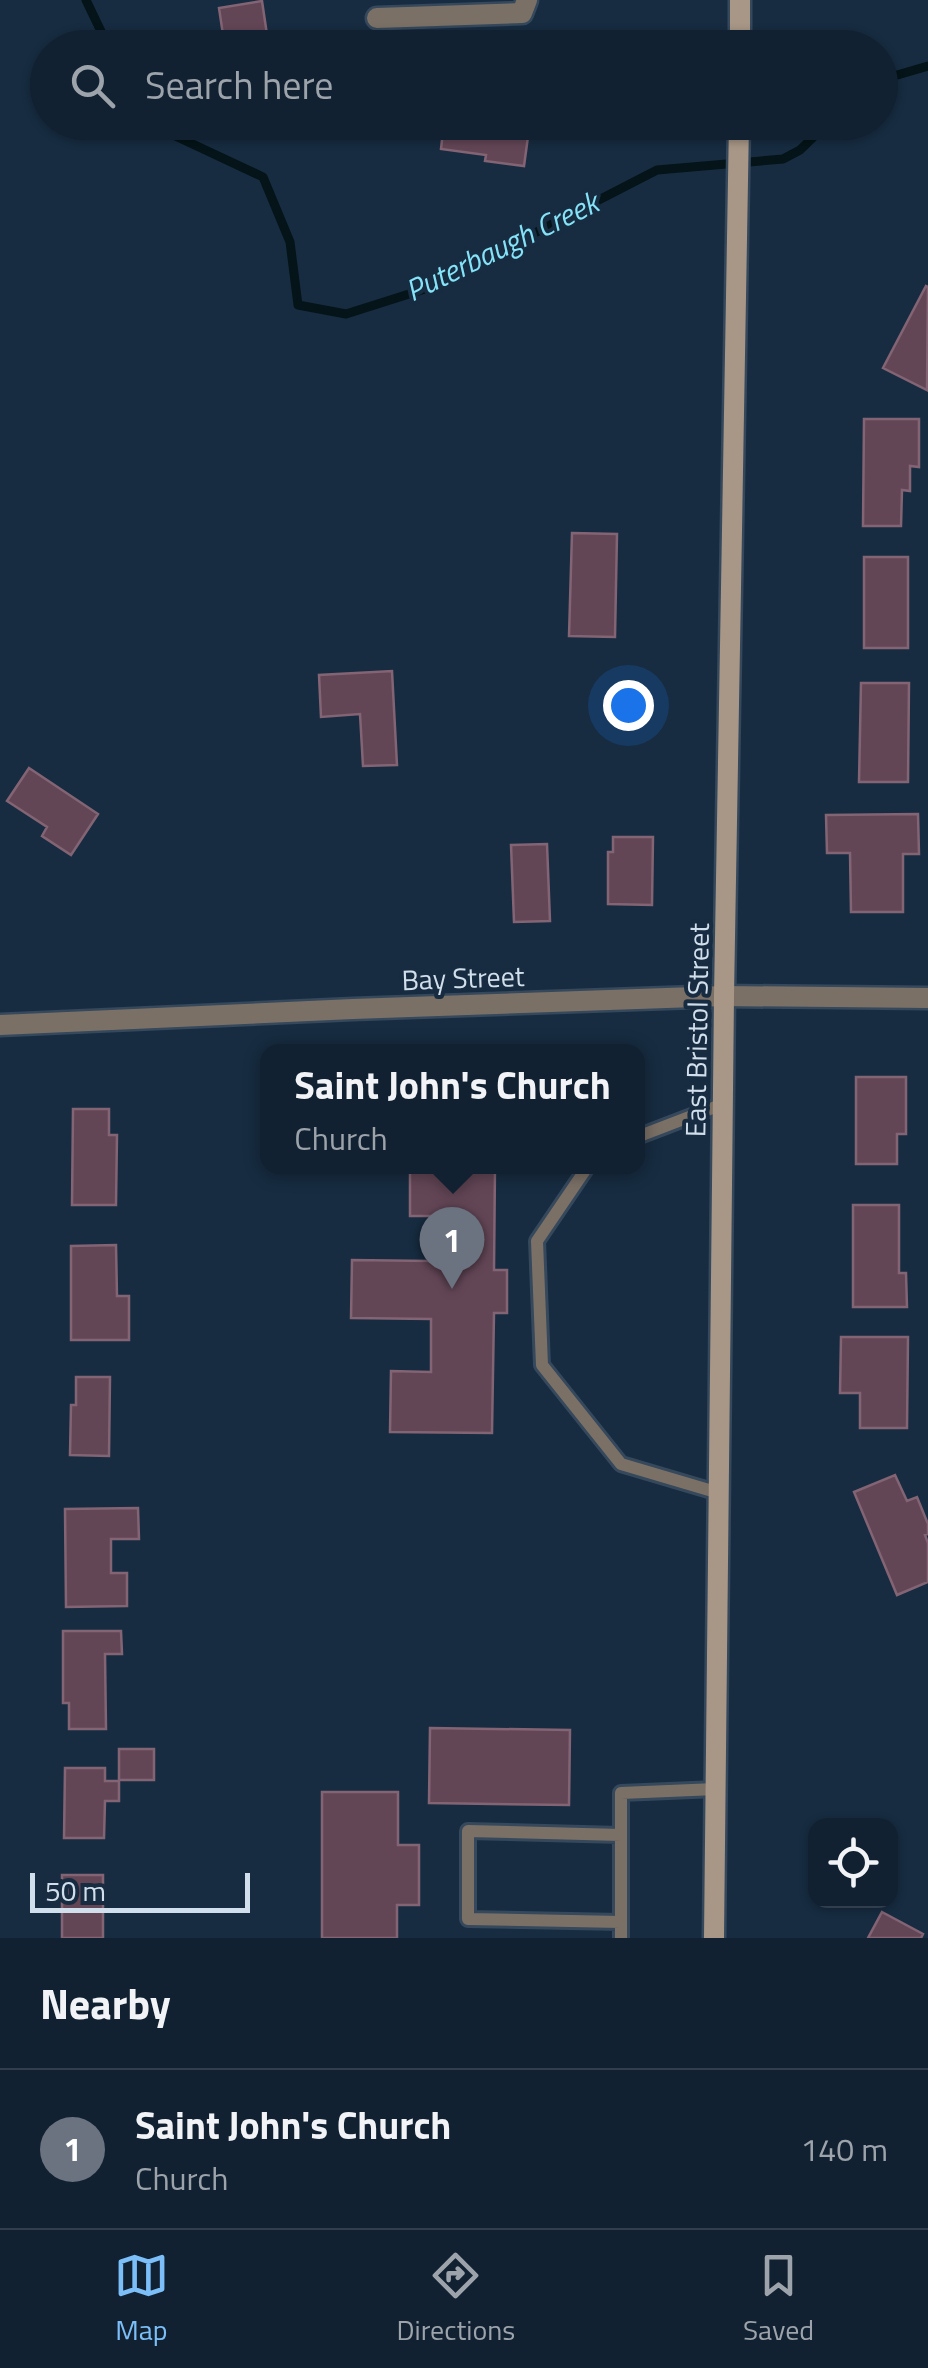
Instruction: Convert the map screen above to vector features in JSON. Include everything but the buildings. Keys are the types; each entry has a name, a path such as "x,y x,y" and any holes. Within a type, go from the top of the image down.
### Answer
{"main road":[{"path":"740,0 740,30"},
{"name":"East Bristol Street","path":"714,1938 739,140"}],"street":[{"path":"377,18 522,12 527,0"},
{"name":"Bay Street","path":"0,1025 724,996 928,998"}],"lane":[{"path":"645,1134 723,1104"},
{"path":"583,1174 537,1241 542,1365 621,1464 719,1494"},
{"path":"621,1938 621,1793 716,1789"},
{"path":"621,1835 468,1832 468,1920 621,1922"}],"waterway":[{"name":"Puterbaugh Creek","path":"86,0 100,30"},
{"name":"Puterbaugh Creek","path":"898,75 928,66"},
{"name":"Puterbaugh Creek","path":"184,140 263,177 290,242 298,305 346,314 428,288 657,170 783,159 810,140"}],"place":[{"name":"Saint John's Church","path":"452,1289"}]}
